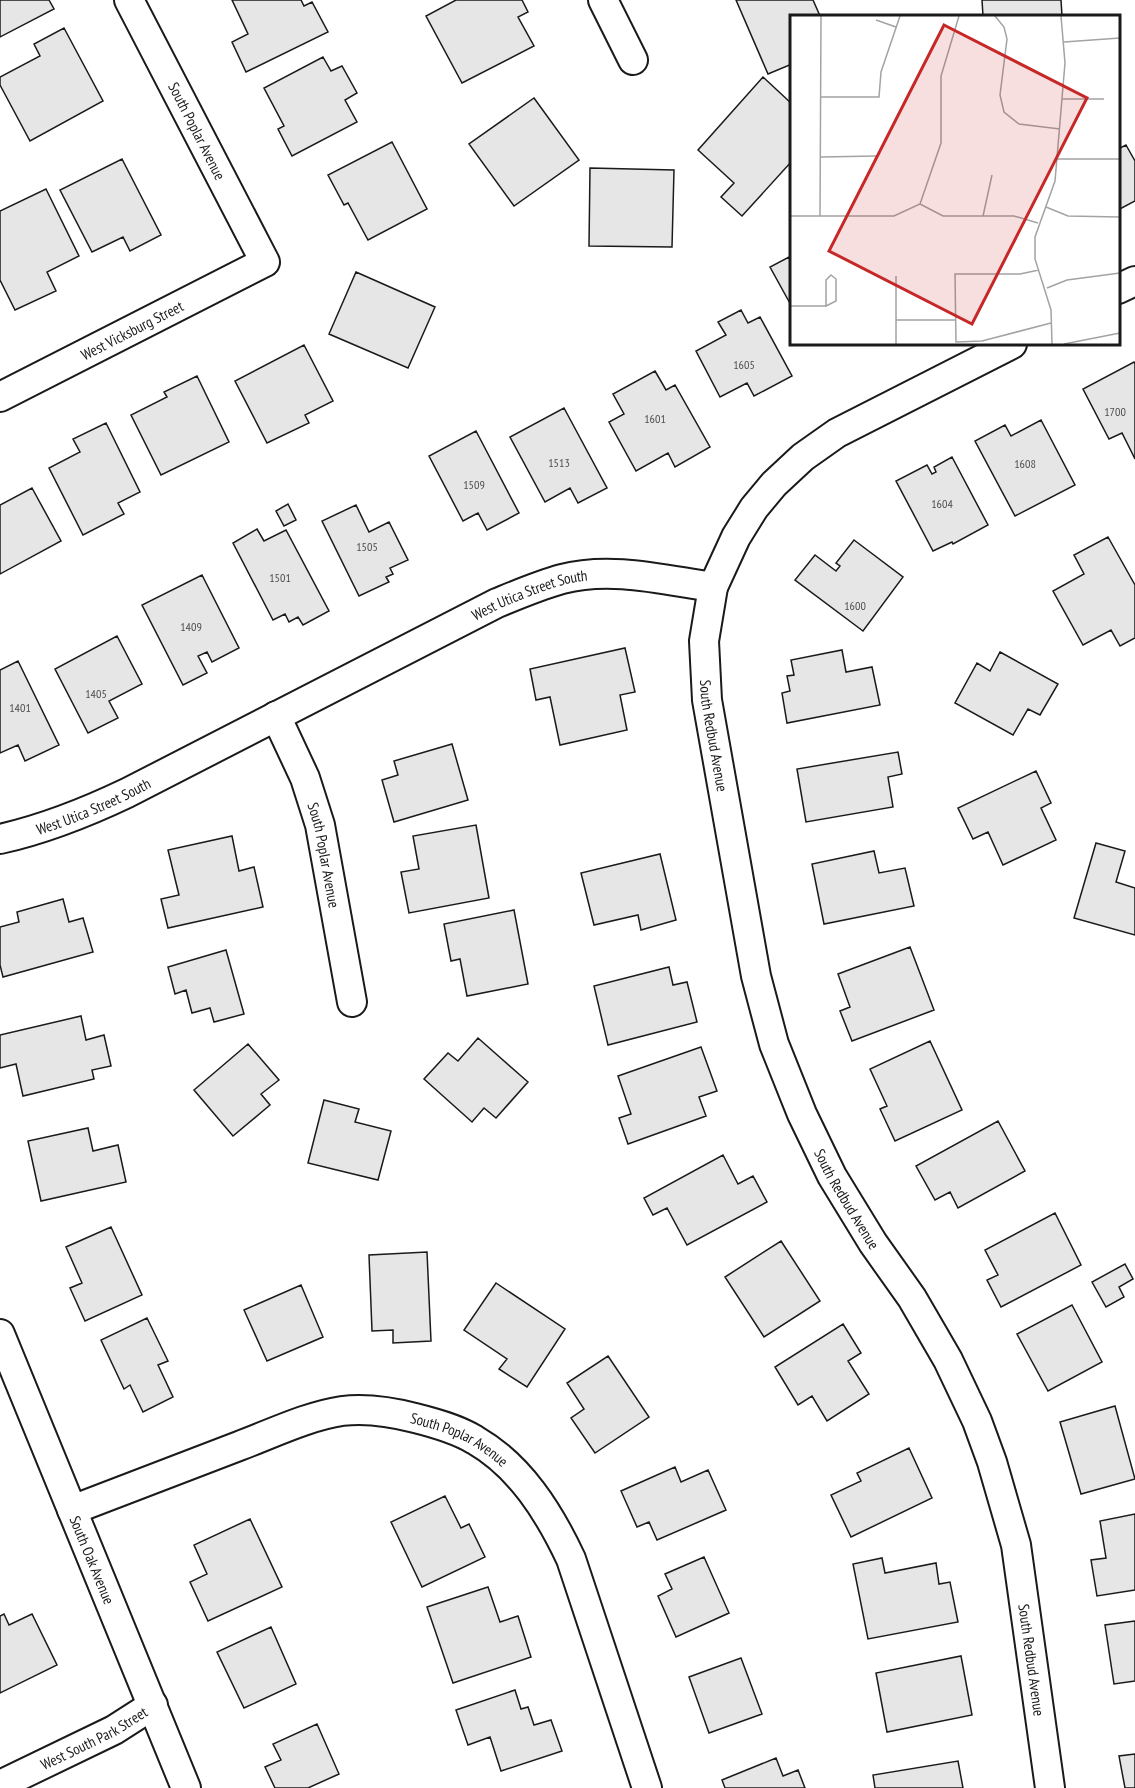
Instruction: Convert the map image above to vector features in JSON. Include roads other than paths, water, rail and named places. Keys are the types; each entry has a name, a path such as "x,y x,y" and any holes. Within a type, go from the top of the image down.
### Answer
{"street":[{"name":"South Poplar Avenue","path":"129,0 265,262"},
{"path":"603,0 633,60"},
{"name":"West Vicksburg Street","path":"0,397 265,262"},
{"path":"1120,288 1135,281"},
{"path":"713,587 736,537 754,508 774,484 803,457 837,433 1009,345"},
{"name":"West Utica Street South","path":"0,839 36,831 82,814 498,603 564,579 599,574 640,576 713,587"},
{"name":"South Redbud Avenue","path":"713,587 704,641 707,700 756,976 774,1044 802,1114 832,1176 873,1243 912,1298 948,1360 984,1442 1016,1545 1050,1788"},
{"name":"South Poplar Avenue","path":"276,716 305,778 320,825 352,1002"},
{"name":"South Oak Avenue","path":"0,1334 186,1788"},
{"name":"South Poplar Avenue","path":"72,1510 292,1425 342,1411 378,1411 407,1416 438,1424 475,1439 499,1457 525,1482 557,1529 571,1559 647,1788"},
{"name":"West South Park Street","path":"0,1785 114,1730 153,1705"}]}
